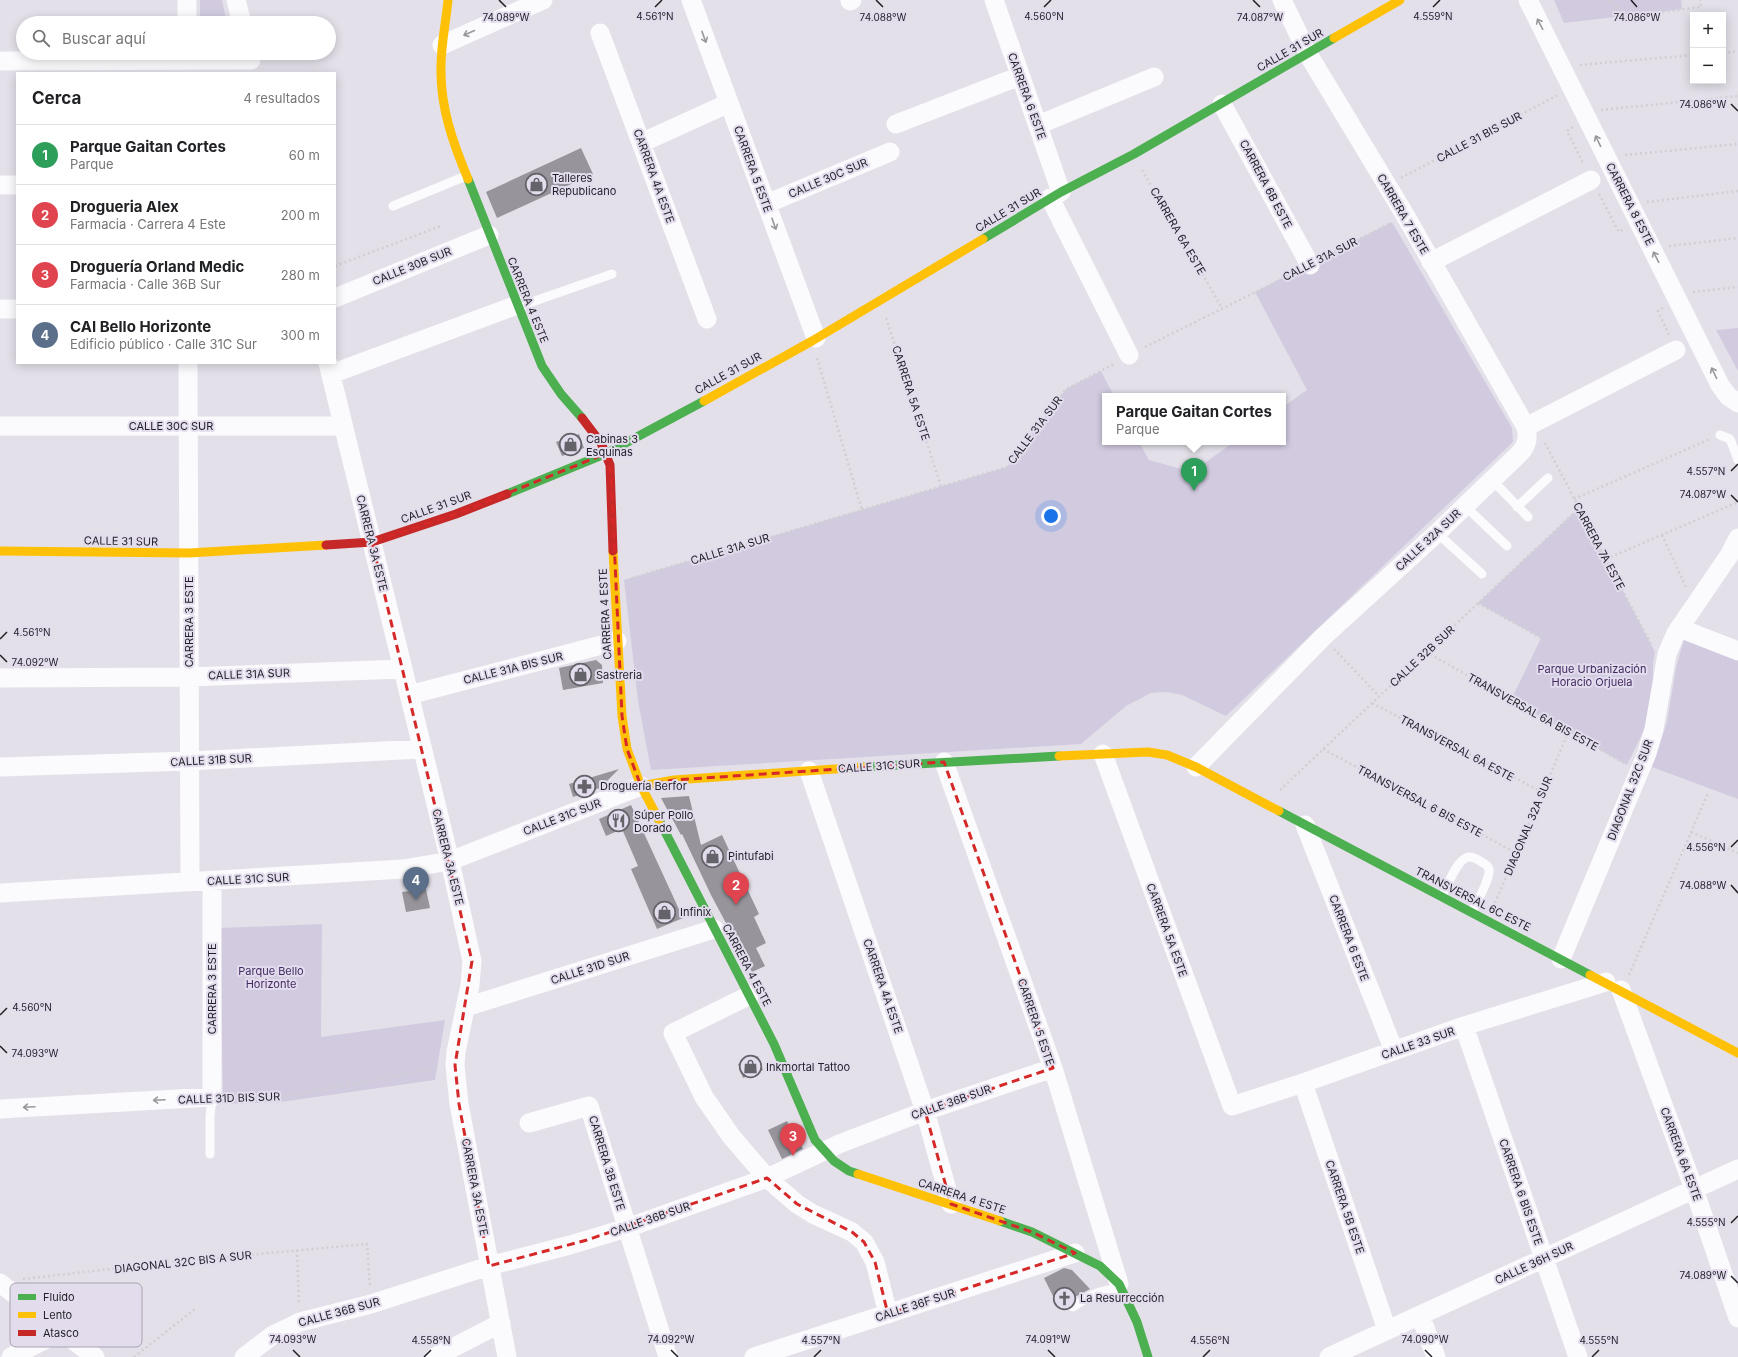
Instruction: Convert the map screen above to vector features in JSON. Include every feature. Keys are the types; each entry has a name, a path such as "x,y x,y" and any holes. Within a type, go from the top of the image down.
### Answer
{"street":[{"path":"187,0 187,16"},
{"path":"236,0 240,16"},
{"name":"CARRERA 4 ESTE","path":"448,0 442,45 440,77 446,120 452,140 534,350 551,381 562,396 593,430 606,453 611,474 617,641 624,732 631,761 641,786 774,1044 812,1134 823,1151 840,1166 849,1171 1032,1232 1075,1252 1100,1266 1121,1287 1137,1322 1148,1357"},
{"path":"442,45 543,0"},
{"name":"CARRERA 5 ESTE","path":"690,0 766,204 814,339"},
{"name":"CARRERA 6 ESTE","path":"994,0 1038,125 1056,195 1129,355"},
{"name":"CARRERA 7 ESTE","path":"1282,0 1308,54 1405,215 1431,262 1530,425"},
{"name":"CALLE 31 SUR","path":"0,551 189,553 372,542 456,514 606,453 814,339 1056,195 1134,154 1400,0"},
{"name":"CARRERA 8 ESTE","path":"1528,0 1720,385 1728,396 1738,403"},
{"name":"CARRERA 4A ESTE","path":"600,33 707,319"},
{"path":"0,61 251,62"},
{"path":"896,124 1020,76"},
{"path":"1038,125 1154,77"},
{"path":"641,143 729,104"},
{"name":"CARRERA 6B ESTE","path":"1222,104 1310,265"},
{"name":"CALLE 30C SUR","path":"766,204 890,152"},
{"path":"1431,262 1591,180"},
{"path":"0,185 16,185"},
{"name":"CALLE 30B SUR","path":"336,298 489,235"},
{"path":"329,369 517,305"},
{"path":"0,309 16,309"},
{"path":"1530,425 1676,350"},
{"name":"CARRERA 3 ESTE","path":"188,364 190,882"},
{"name":"CARRERA 3A ESTE","path":"329,369 421,749 450,861 472,960 472,971 466,1007 459,1035 455,1065 459,1104 507,1357"},
{"name":"CALLE 32A SUR","path":"1196,767 1323,638 1437,533 1524,448 1528,438 1530,425"},
{"name":"CALLE 30C SUR","path":"0,426 343,426"},
{"name":"DIAGONAL 32C SUR","path":"1561,959 1640,772 1654,729 1667,654 1679,628 1730,554 1738,538"},
{"path":"1679,628 1738,651"},
{"name":"CALLE 31A BIS SUR","path":"409,695 617,641"},
{"name":"CALLE 31A SUR","path":"0,678 189,677 402,669"},
{"name":"CALLE 31B SUR","path":"0,767 189,761 421,749"},
{"name":"CALLE 31C SUR","path":"0,893 403,869 450,861 641,786 674,780 944,762 1148,752 1163,753 1179,758 1196,767"},
{"name":"CARRERA 5A ESTE","path":"1103,754 1232,1106"},
{"name":"CARRERA 5 ESTE","path":"944,762 1053,1068 1121,1287"},
{"name":"TRANSVERSAL 6C ESTE","path":"1196,767 1614,986 1738,1053"},
{"name":"CARRERA 4A ESTE","path":"809,771 926,1110 951,1204"},
{"name":"CARRERA 6 ESTE","path":"1305,825 1394,1051"},
{"name":"CARRERA 3 ESTE","path":"212,881 212,1097"},
{"name":"CALLE 31D SUR","path":"466,1007 714,929"},
{"name":"CALLE 33 SUR","path":"1232,1106 1303,1083 1464,1026 1614,986"},
{"name":"CARRERA 6A ESTE","path":"1614,986 1694,1189 1738,1318"},
{"path":"750,995 673,1033 704,1097 731,1136 767,1178 797,1204 813,1214 852,1232 864,1242 875,1262 888,1314"},
{"name":"CARRERA 6 BIS ESTE","path":"1464,1026 1578,1357"},
{"name":"CALLE 36B SUR","path":"244,1357 272,1335 300,1322 371,1304 489,1266 627,1228 767,1178 823,1151 926,1110 1053,1068"},
{"name":"CARRERA 5B ESTE","path":"1303,1083 1387,1330"},
{"name":"CALLE 31D BIS SUR","path":"0,1109 212,1097"},
{"name":"CARRERA 3B ESTE","path":"529,1123 589,1106 668,1357"},
{"name":"CALLE 36H SUR","path":"1329,1357 1738,1169"},
{"name":"CALLE 36F SUR","path":"754,1357 1075,1252"},
{"path":"1420,1315 1436,1357"},
{"path":"435,1357 501,1323"},
{"path":"11,1357 31,1347"},
{"path":"82,1347 95,1357"}],"lane":[{"path":"393,206 466,176"},
{"path":"517,305 529,303 612,274"},
{"path":"1720,435 1730,439 1738,460"},
{"path":"1517,507 1548,478"},
{"path":"1492,480 1528,517"},
{"path":"1465,506 1507,546"},
{"path":"1437,533 1482,574"},
{"path":"1442,897 1459,863 1464,858 1470,857 1478,860 1487,865 1490,870 1472,912"},
{"path":"210,1154 210,1117 212,1097"},
{"path":"1073,1307 1093,1294 1106,1289 1121,1287"}],"path":[{"path":"1608,0 1630,16 1700,7 1700,0"},
{"path":"1726,53 1738,51"},
{"path":"1561,67 1690,55"},
{"name":"CALLE 31 BIS SUR","path":"1387,186 1572,88"},
{"path":"1583,111 1738,96"},
{"path":"1606,157 1738,144"},
{"name":"CARRERA 6A ESTE","path":"1134,154 1222,308"},
{"path":"1630,204 1738,191"},
{"name":"CALLE 31A SUR","path":"615,583 1007,467 1066,389 1129,355 1310,265 1405,215"},
{"path":"336,266 441,226"},
{"path":"1652,248 1738,238"},
{"path":"1674,294 1738,287"},
{"name":"CARRERA 5A ESTE","path":"880,300 941,486"},
{"path":"814,339 862,510"},
{"name":"CARRERA 7A ESTE","path":"1530,425 1579,508 1664,669"},
{"path":"1574,499 1720,435"},
{"path":"1606,559 1738,502"},
{"name":"CALLE 32B SUR","path":"1265,804 1579,508"},
{"path":"1662,535 1694,606"},
{"path":"1478,603 1541,638"},
{"path":"1323,638 1379,696"},
{"name":"TRANSVERSAL 6A BIS ESTE","path":"1426,652 1640,772"},
{"name":"TRANSVERSAL 6A ESTE","path":"1372,703 1542,792"},
{"name":"DIAGONAL 32A SUR","path":"1487,920 1568,733"},
{"name":"TRANSVERSAL 6 BIS ESTE","path":"1323,749 1516,853"},
{"path":"1614,986 1691,832 1708,793"},
{"path":"1691,832 1738,853"},
{"name":"CALLE 31D BIS SUR","path":"212,1097 279,1097 455,1065"},
{"name":"DIAGONAL 32C BIS A SUR","path":"8,1282 172,1262 367,1244 371,1304"},
{"path":"297,1250 300,1322"},
{"path":"134,1357 195,1309"}],"highlighted area":[{"path":"607,453 611,474 622,716 627,749 641,786 674,780 944,762 1053,1068 925,1111 951,1204 1032,1232 1075,1253 888,1314 875,1262 864,1242 852,1232 797,1204 767,1178 587,1240 489,1266 459,1104 455,1065 472,961 372,542 456,514"}],"green space":[{"path":"200,0 222,0 225,16 200,16"},
{"path":"1554,0 1681,0 1682,9 1564,23"},
{"path":"1392,222 1512,428 1513,442 1226,716 1182,695 1167,692 1151,693 1126,706 1081,744 651,770 638,701 624,580 1007,467 1066,389 1101,371 1112,393 1102,393 1102,445 1141,445 1149,460 1192,472 1230,445 1286,445 1286,405 1307,390 1255,292"},
{"path":"1738,328 1738,371 1716,330"},
{"name":"Parque Urbanización Horacio Orjuela","path":"1579,508 1655,652 1653,663 1653,687 1647,724 1627,765 1511,700 1541,638 1478,603"},
{"name":"Parque Urbanización Horacio Orjuela","path":"1684,639 1738,659 1738,799 1652,767 1667,722 1676,668"},
{"name":"Parque Bello Horizonte","path":"322,924 321,1037 445,1020 435,1080 281,1102 223,1104 220,928"}],"building":[{"name":"Talleres Republicano","path":"581,148 593,174 497,218 486,192"},
{"name":"Cabinas 3 Esquinas","path":"579,434 584,448 562,456 556,442"},
{"name":"Sastreria","path":"596,660 602,665 603,683 563,690 559,668"},
{"name":"Droguería Berfor","path":"619,769 600,788 573,797 569,784"},
{"path":"689,796 701,845 722,835 759,914 754,917 766,943 756,948 765,966 752,972 711,895 682,834 681,835 661,798"},
{"path":"631,805 683,918 657,929 631,869 638,866 622,829 606,836 599,819"},
{"path":"426,889 430,908 406,912 402,892"},
{"name":"Inkmortal Tattoo","path":"758,1056 763,1070 743,1078 738,1064"},
{"path":"787,1121 799,1147 801,1145 803,1149 782,1159 768,1130"},
{"path":"1064,1268 1072,1270 1090,1289 1058,1306 1044,1278"}],"traffic: fast":[{"path":"983,239 1061,192 1134,154 1334,38"},
{"path":"468,179 542,366 561,394 582,418"},
{"path":"507,494 607,453 704,401"},
{"path":"864,767 1059,756"},
{"path":"1279,811 1590,975"},
{"path":"659,820 774,1044 815,1140 834,1161 849,1171 858,1174"},
{"path":"1000,1221 1032,1232 1100,1266 1119,1284 1137,1322 1148,1357"}],"traffic: slow":[{"path":"448,0 441,58 441,82 448,124 468,179"},
{"path":"1334,38 1400,0"},
{"path":"704,401 812,341 983,239"},
{"path":"0,551 189,553 326,545"},
{"path":"613,551 622,716 627,749 641,786 659,820"},
{"path":"1059,756 1148,752 1167,755 1196,767 1279,811"},
{"path":"641,786 674,780 864,767"},
{"path":"1590,975 1738,1053"},
{"path":"858,1174 1000,1221"}],"traffic: jam":[{"path":"582,418 601,443 610,465 613,551"},
{"path":"326,545 372,542 456,514 507,494"}],"place":[{"name":"Talleres Republicano","path":"536,184"},
{"name":"Cabinas 3 Esquinas","path":"570,445"},
{"name":"Parque Gaitan Cortes","path":"1194,491"},
{"name":"Sastreria","path":"581,675"},
{"name":"Droguería Berfor","path":"585,786"},
{"name":"Súper Pollo Dorado","path":"619,821"},
{"name":"Pintufabi","path":"712,856"},
{"name":"CAI Bello Horizonte","path":"416,900"},
{"name":"Drogueria Alex","path":"736,905"},
{"name":"Infinix","path":"665,912"},
{"name":"Inkmortal Tattoo","path":"750,1067"},
{"name":"Droguería Orland Medic","path":"793,1156"},
{"name":"La Resurrección","path":"1064,1298"}]}
